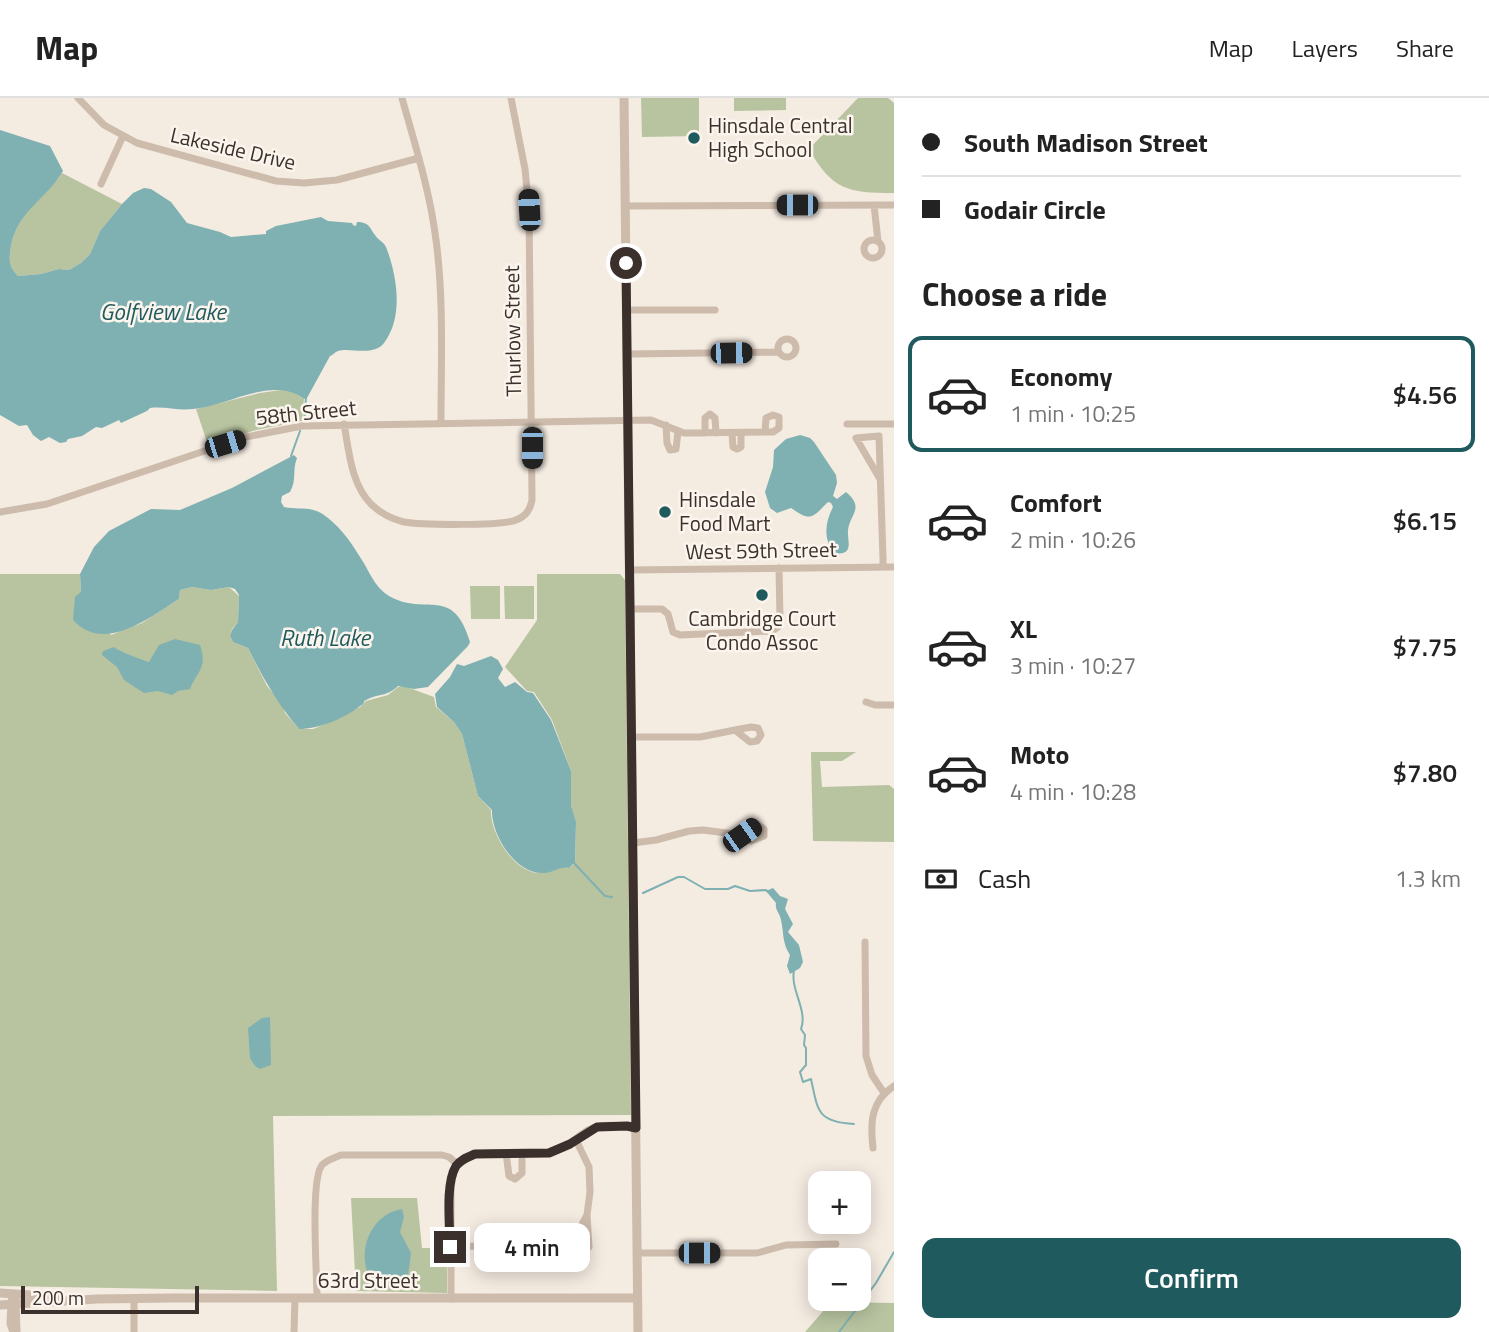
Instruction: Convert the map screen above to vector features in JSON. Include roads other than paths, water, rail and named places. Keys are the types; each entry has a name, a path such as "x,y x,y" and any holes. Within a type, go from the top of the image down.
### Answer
{"street":[{"name":"Lakeside Drive","path":"78,98 100,121 122,136 152,148 267,179 292,183 337,180 419,158"},
{"path":"402,98 429,197 438,262 441,423"},
{"name":"Thurlow Street","path":"344,424 354,475 371,504 381,512 400,521 418,523 514,521 526,515 532,500 528,203 525,169 511,98"},
{"path":"624,98 638,1332"},
{"path":"101,184 122,136"},
{"path":"874,205 878,241"},
{"path":"625,206 894,205"},
{"path":"627,310 715,310"},
{"path":"628,354 779,352"},
{"path":"705,433 705,418 710,414 715,418 716,433"},
{"name":"58th Street","path":"0,513 47,504 255,435 302,426 656,421 678,431"},
{"path":"846,424 894,424"},
{"path":"666,425 667,443 673,451 678,446 678,431 765,432"},
{"path":"880,479 856,438 879,436 883,567"},
{"name":"West 59th Street","path":"629,570 894,567"},
{"path":"629,609 662,609 668,614 673,632 680,635 772,631 778,626 780,619 779,568"},
{"path":"866,702 894,705"},
{"path":"631,737 700,737 735,730"},
{"path":"633,843 689,831 742,835"},
{"path":"865,942 866,1056 872,1075 884,1093"},
{"path":"873,1148 871,1118 884,1093 894,1086"},
{"path":"451,1299 451,1181 457,1164 475,1154 549,1153 597,1127 636,1128"},
{"path":"576,1140 589,1167 587,1215"},
{"path":"506,1153 507,1171 509,1176 515,1179 522,1173 522,1153"},
{"path":"317,1298 316,1186 321,1166 341,1155 442,1155 457,1164"},
{"path":"637,1253 757,1253 786,1245 836,1244"},
{"path":"450,1247 480,1246"},
{"name":"63rd Street","path":"0,1293 97,1299"},
{"path":"13,1293 9,1305 9,1324 15,1332"},
{"path":"294,1332 295,1298"},
{"name":"63rd Street","path":"9,1305 97,1299 638,1298"},
{"path":"134,1299 134,1332"}],"water":[{"name":"Golfview Lake","path":"0,130 50,146 63,171 19,223 14,234 10,262 18,276 59,269 69,270 81,263 90,254 100,231 122,204 133,193 144,188 151,189 171,202 187,223 231,237 266,234 266,231 276,226 321,217 328,221 352,223 356,226 357,222 367,225 386,247 393,270 397,296 390,333 384,343 374,350 343,350 330,356 304,399 292,392 278,390 250,394 193,409 150,408 121,423 119,420 102,428 96,427 66,442 60,443 49,437 41,441 27,425 19,426 0,415"},
{"path":"800,435 814,442 836,475 837,483 833,496 837,499 846,492 855,502 845,552 834,553 828,542 826,530 833,507 831,503 828,502 811,516 791,508 777,513 770,508 765,492 773,467 774,450 786,439"},
{"name":"Ruth Lake","path":"294,455 297,458 293,483 290,492 282,496 284,507 316,511 333,522 352,544 376,583 389,596 402,602 446,607 455,613 463,624 470,642 468,646 428,687 414,689 398,686 366,700 339,719 299,729 271,690 248,648 233,642 230,636 238,622 239,595 235,589 229,587 211,590 192,587 180,590 179,599 154,615 112,633 98,634 85,630 73,620 75,597 81,592 80,574 94,547 109,531 151,509 180,510 232,488"},
{"path":"175,639 200,645 203,659 201,669 190,689 172,695 158,691 144,693 124,680 117,667 102,655 103,651 114,647 149,662 159,645"},
{"path":"491,656 498,660 503,669 498,678 505,687 515,682 527,692 533,693 551,720 571,771 571,805 576,822 575,862 569,868 546,873 533,872 514,860 500,841 492,810 478,796 462,734 454,722 437,707 435,694 457,664 464,666"},
{"path":"773,888 780,896 788,899 785,909 793,924 788,932 799,945 803,962 800,968 790,974 787,966 790,955 784,942 776,903 766,891"},
{"path":"270,1017 271,1065 260,1069 250,1058 248,1028 262,1018"},
{"path":"402,1209 404,1217 400,1232 411,1253 408,1276 389,1282 370,1278 365,1257 369,1235 382,1218"}],"waterway":[{"path":"304,421 306,398"},
{"path":"291,456 300,431"},
{"path":"572,861 605,896 612,897"},
{"path":"643,893 678,877 684,877 705,889 728,889 735,886 750,891 768,892"},
{"path":"794,970 794,985 803,1022 801,1029 805,1035 806,1065 800,1072 803,1082 811,1079 821,1113 833,1121 854,1124"},
{"path":"839,1332 876,1283 894,1252"}],"place":[{"name":"Hinsdale Central High School","path":"694,138"},
{"name":"Hinsdale Food Mart","path":"665,512"},
{"name":"Cambridge Court Condo Assoc","path":"762,595"}]}
